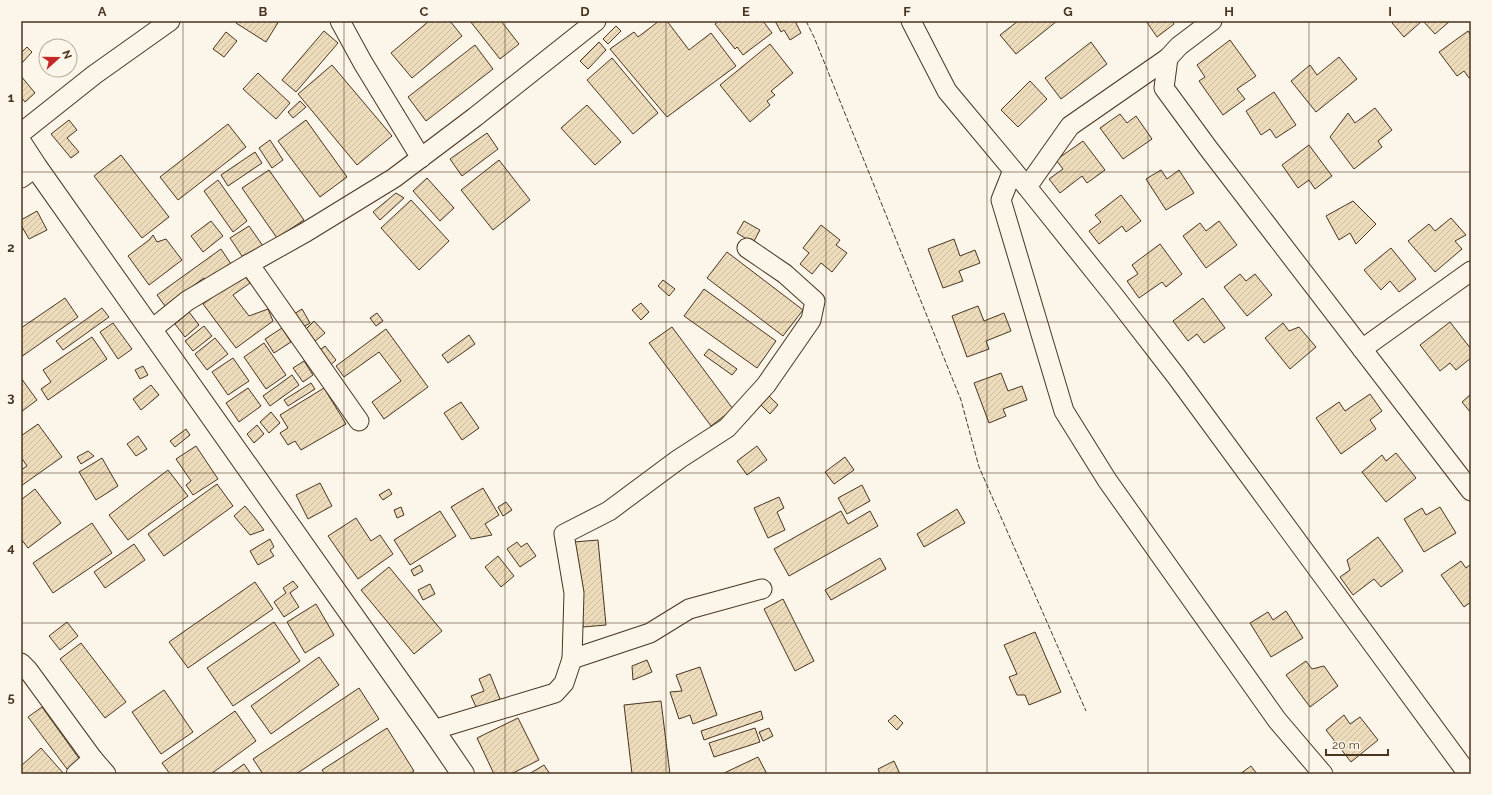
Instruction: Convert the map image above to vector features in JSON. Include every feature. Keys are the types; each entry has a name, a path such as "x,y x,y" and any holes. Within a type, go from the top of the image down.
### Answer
{"street":[{"path":"21,133 94,75 170,21"},
{"path":"340,21 363,63 420,158"},
{"path":"911,21 947,91 1028,187 1176,376 1468,774"},
{"path":"1028,187 1070,126 1168,58 1179,46 1212,21"},
{"path":"151,330 187,301 334,216 394,178 592,22"},
{"path":"1168,58 1164,88 1208,148 1471,491"},
{"path":"21,144 29,173 151,330 463,774"},
{"path":"1013,170 1001,200 1064,411 1107,480 1277,720 1323,774"},
{"path":"433,730 555,693 564,683 572,659 574,593 564,534 609,511 679,459 726,428 766,385 811,320 815,301 785,274 747,248"},
{"path":"249,264 359,421"},
{"path":"1362,349 1471,271"},
{"path":"572,659 650,633 689,609 762,588"},
{"path":"21,663 28,670 93,759 106,774"},
{"path":"76,774 93,759"}],"building":[{"path":"238,21 279,21 266,42 236,23"},
{"path":"429,21 450,21 462,36 412,78 391,53"},
{"path":"470,21 501,21 519,44 500,59"},
{"path":"659,21 667,21 689,50 711,33 736,66 667,117 610,49 634,32 638,37"},
{"path":"719,21 763,21 772,33 743,55 737,47 735,49 715,24"},
{"path":"775,21 795,21 801,33 790,40 784,30 781,32"},
{"path":"1018,21 1057,21 1016,54 1000,35"},
{"path":"1146,21 1172,21 1174,24 1157,37"},
{"path":"1394,21 1422,21 1404,37 1392,23"},
{"path":"1423,21 1450,21 1435,34"},
{"path":"616,26 621,31 608,44 603,39"},
{"path":"324,31 338,43 296,92 282,80"},
{"path":"1468,31 1471,36 1471,77 1469,78 1464,71 1457,76 1439,52"},
{"path":"226,32 237,41 224,57 213,49"},
{"path":"1230,40 1256,76 1237,89 1245,99 1223,115 1199,81 1205,77 1197,65"},
{"path":"599,42 606,50 588,69 580,61"},
{"path":"1091,42 1107,64 1061,99 1045,78"},
{"path":"770,44 793,73 771,91 775,95 767,101 770,105 750,122 720,85"},
{"path":"475,45 493,69 426,121 408,97"},
{"path":"27,47 32,52 21,64 21,53"},
{"path":"1339,57 1357,79 1316,112 1291,81 1310,65 1317,75"},
{"path":"612,58 658,113 633,134 587,80"},
{"path":"332,65 392,136 357,165 298,94"},
{"path":"258,73 290,103 276,119 243,89"},
{"path":"21,76 35,93 25,102 21,97"},
{"path":"1030,81 1047,99 1018,127 1001,110"},
{"path":"1274,92 1296,125 1276,138 1270,129 1261,135 1246,111"},
{"path":"300,101 306,107 293,118 288,112"},
{"path":"587,105 621,142 595,165 561,128"},
{"path":"1375,108 1392,130 1378,141 1382,147 1354,169 1330,137 1348,113 1355,123"},
{"path":"1120,114 1127,123 1136,116 1152,139 1123,159 1100,128"},
{"path":"69,120 77,130 67,138 79,152 71,158 51,134"},
{"path":"306,120 347,177 320,197 278,141"},
{"path":"228,124 246,147 178,200 160,177"},
{"path":"487,133 498,149 462,176 450,159"},
{"path":"270,140 283,160 272,168 259,148"},
{"path":"1083,141 1105,170 1087,183 1082,176 1060,193 1049,179 1063,169 1056,160"},
{"path":"1309,145 1332,176 1315,189 1309,180 1298,188 1282,165"},
{"path":"255,152 262,163 228,186 221,175"},
{"path":"121,155 169,217 142,238 94,176"},
{"path":"499,160 530,200 493,230 461,190"},
{"path":"269,170 304,220 277,238 242,188"},
{"path":"1161,170 1167,179 1179,170 1194,193 1166,210 1146,179"},
{"path":"427,178 454,208 440,221 413,191"},
{"path":"218,180 247,221 233,232 204,191"},
{"path":"396,193 404,198 380,220 373,212"},
{"path":"1121,195 1141,221 1126,232 1122,226 1099,244 1089,231 1101,222 1095,215"},
{"path":"411,200 449,241 419,270 381,228"},
{"path":"1353,201 1376,224 1356,244 1350,233 1339,240 1326,216"},
{"path":"37,211 47,230 29,239 21,225 21,220"},
{"path":"1451,218 1466,235 1455,241 1462,249 1435,272 1408,241 1429,224 1435,231"},
{"path":"211,221 223,236 203,252 191,236"},
{"path":"744,221 760,230 753,243 737,233"},
{"path":"1219,221 1237,245 1206,268 1183,236 1200,223 1206,231"},
{"path":"821,225 840,240 836,245 847,253 832,272 821,263 812,274 800,264 809,253 803,248"},
{"path":"249,226 263,246 244,259 230,238"},
{"path":"153,235 157,242 166,239 182,260 149,285 128,256 149,240"},
{"path":"954,239 960,256 975,250 980,263 959,271 963,281 943,288 928,249"},
{"path":"1160,244 1182,274 1166,287 1162,282 1139,298 1127,281 1138,274 1132,265"},
{"path":"1391,248 1416,279 1399,292 1390,281 1381,290 1364,270"},
{"path":"221,249 231,264 207,282 204,278 165,306 157,295"},
{"path":"727,252 803,310 783,336 707,278"},
{"path":"243,274 250,283 233,295 249,316 268,309 273,321 236,348 203,304"},
{"path":"1240,274 1246,281 1255,274 1272,295 1247,316 1224,287"},
{"path":"663,280 675,289 669,296 658,286"},
{"path":"704,289 776,341 757,368 684,316"},
{"path":"65,298 78,317 21,357 21,328"},
{"path":"1203,298 1225,328 1204,343 1197,334 1188,341 1173,321"},
{"path":"641,303 649,312 641,320 632,310"},
{"path":"978,306 984,321 1004,313 1011,331 986,341 989,349 967,357 952,316"},
{"path":"102,308 109,317 63,350 56,341"},
{"path":"302,309 310,323 302,328 294,314"},
{"path":"189,312 199,325 185,337 175,324"},
{"path":"377,313 383,321 376,326 370,318"},
{"path":"314,321 325,333 314,342 304,331"},
{"path":"1450,322 1471,349 1471,358 1456,370 1450,363 1440,371 1420,345"},
{"path":"113,323 132,349 118,359 100,332"},
{"path":"1283,323 1289,331 1299,327 1316,347 1290,369 1265,338"},
{"path":"204,326 212,336 193,351 185,341"},
{"path":"672,327 733,409 711,426 649,343"},
{"path":"282,328 291,342 274,353 265,339"},
{"path":"386,329 428,387 384,419 372,402 401,381 379,352 344,377 336,366"},
{"path":"469,335 475,344 448,363 442,355"},
{"path":"92,337 107,359 48,400 41,389 51,382 43,370"},
{"path":"215,338 228,354 207,370 195,354"},
{"path":"264,343 286,375 266,389 244,357"},
{"path":"325,346 336,360 328,367 316,353"},
{"path":"709,349 737,369 732,375 704,355"},
{"path":"233,358 249,381 228,395 212,372"},
{"path":"304,361 313,375 303,382 293,368"},
{"path":"143,366 148,375 140,379 135,370"},
{"path":"1001,373 1008,391 1022,386 1027,400 1003,409 1006,416 989,423 974,383"},
{"path":"292,375 299,385 270,406 263,396"},
{"path":"21,378 37,400 21,412"},
{"path":"311,383 315,389 288,406 284,400"},
{"path":"151,385 159,395 141,410 133,399"},
{"path":"248,388 261,406 239,422 226,403"},
{"path":"324,388 346,424 301,450 295,441 288,445 280,433 288,428 280,415"},
{"path":"1370,394 1382,411 1370,420 1376,429 1341,454 1316,418 1339,402 1345,411"},
{"path":"1471,394 1471,413 1462,402"},
{"path":"769,396 778,405 770,414 761,405"},
{"path":"461,402 479,428 462,440 444,413"},
{"path":"271,412 280,423 269,433 260,422"},
{"path":"38,424 62,457 21,486 21,470 27,466 21,457 21,436"},
{"path":"257,425 264,434 254,443 247,434"},
{"path":"186,429 190,435 175,447 170,441"},
{"path":"138,436 147,449 136,456 127,444"},
{"path":"196,446 218,479 193,495 186,485 191,481 176,459"},
{"path":"757,446 767,460 747,475 737,461"},
{"path":"88,451 94,456 81,464 77,457"},
{"path":"1396,453 1416,478 1386,502 1362,472 1382,455 1386,461"},
{"path":"845,457 854,470 834,484 825,472"},
{"path":"102,458 118,486 96,500 79,472"},
{"path":"168,470 188,496 128,540 109,515"},
{"path":"320,483 332,506 308,519 296,495"},
{"path":"217,484 233,506 164,556 148,534"},
{"path":"862,485 870,501 847,514 838,498"},
{"path":"483,488 499,515 485,524 492,535 471,539 451,507"},
{"path":"35,489 61,523 28,548 21,539 21,500"},
{"path":"389,489 392,494 383,500 379,495"},
{"path":"779,497 784,508 777,512 785,530 768,538 754,508"},
{"path":"506,502 512,510 503,516 498,507"},
{"path":"245,506 264,530 250,535 234,516"},
{"path":"401,507 404,515 397,518 394,510"},
{"path":"1440,507 1456,533 1424,552 1404,519 1422,508 1426,515"},
{"path":"957,509 965,523 924,547 917,534"},
{"path":"440,511 456,536 410,565 394,540"},
{"path":"841,511 848,524 870,511 878,526 789,576 774,549"},
{"path":"356,518 371,541 380,535 393,554 358,579 328,536"},
{"path":"92,523 112,553 53,593 33,563"},
{"path":"1378,537 1403,571 1381,587 1374,579 1353,595 1340,577 1350,570 1347,560"},
{"path":"270,539 274,547 270,550 274,556 258,565 250,551"},
{"path":"598,540 606,625 583,627 574,542"},
{"path":"517,542 521,547 527,543 536,556 520,567 507,549"},
{"path":"134,544 145,560 105,588 94,572"},
{"path":"498,556 514,576 501,587 485,567"},
{"path":"880,558 886,569 831,600 825,590"},
{"path":"1461,561 1466,568 1471,564 1471,602 1464,607 1441,575"},
{"path":"420,565 423,571 414,576 411,570"},
{"path":"389,567 442,631 414,654 361,590"},
{"path":"293,581 298,587 290,593 299,607 284,617 274,602 286,593 283,588"},
{"path":"255,582 273,609 188,668 169,642"},
{"path":"430,584 435,594 423,600 418,590"},
{"path":"783,599 814,661 795,671 764,609"},
{"path":"316,604 334,635 305,653 287,622"},
{"path":"1286,611 1303,638 1271,657 1250,623 1268,612 1273,620"},
{"path":"67,622 78,636 60,650 49,636"},
{"path":"274,622 300,661 233,706 207,668"},
{"path":"1035,632 1061,692 1029,705 1025,695 1017,695 1009,677 1017,674 1004,645"},
{"path":"81,643 126,702 105,718 60,659"},
{"path":"319,657 339,685 271,734 251,706"},
{"path":"647,660 652,672 633,680 632,666"},
{"path":"1306,661 1312,669 1324,666 1338,686 1310,707 1286,675"},
{"path":"700,667 717,715 693,724 690,715 679,719 670,692 682,691 676,675"},
{"path":"490,674 500,699 477,709 471,696 484,691 479,679"},
{"path":"359,688 379,719 296,774 263,774 253,759"},
{"path":"164,690 193,732 161,754 132,712"},
{"path":"661,701 670,774 632,774 624,705"},
{"path":"42,707 83,764 70,773 28,717"},
{"path":"235,711 256,741 211,774 170,774 162,763"},
{"path":"761,711 763,719 704,740 701,731"},
{"path":"895,715 903,723 897,730 888,721"},
{"path":"1344,715 1350,724 1360,717 1378,740 1351,762 1326,730"},
{"path":"518,718 539,760 511,774 494,774 477,738"},
{"path":"387,728 414,771 409,774 325,774 322,770"},
{"path":"755,728 760,742 714,757 709,743"},
{"path":"769,728 773,736 763,741 759,732"},
{"path":"41,748 64,774 24,774 21,771 21,766"},
{"path":"758,757 767,774 722,774"},
{"path":"894,761 900,774 880,774 878,769"},
{"path":"244,764 251,774 230,774"},
{"path":"544,765 550,774 529,774"},
{"path":"1251,766 1257,774 1240,774"}],"fence":[{"path":"806,21 814,37 961,400 979,467 1086,711"}]}
